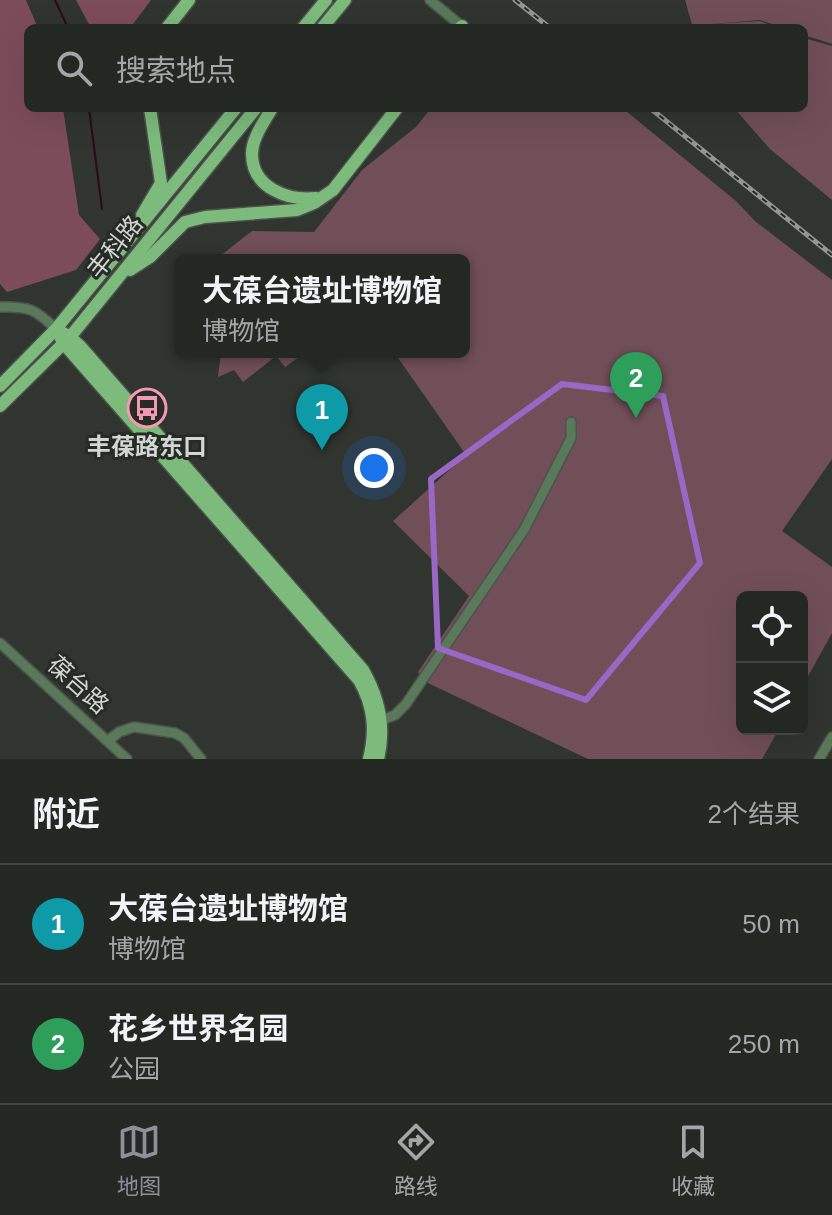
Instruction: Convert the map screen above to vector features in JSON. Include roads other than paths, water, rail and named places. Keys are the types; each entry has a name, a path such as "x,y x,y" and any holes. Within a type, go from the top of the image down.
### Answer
{"main road":[{"path":"170,24 189,0"},
{"path":"306,24 326,0"},
{"path":"325,24 345,0"},
{"path":"126,244 161,183 151,112"},
{"name":"丰科路","path":"0,386 56,329 233,112"},
{"name":"丰科路","path":"0,406 67,340 253,112"},
{"path":"270,112 257,133 252,153 260,178 284,196 300,199 316,198 333,190"},
{"path":"117,279 150,257 185,222 205,217 297,210 314,203 333,190 394,112"},
{"path":"56,329 344,660 364,689 378,722 382,746 378,759"},
{"path":"369,759 378,722"}],"street":[{"path":"430,0 458,24"},
{"path":"0,307 33,309 56,329"},
{"path":"0,414 20,386"},
{"path":"378,722 395,715 406,704 524,530 571,438 571,422"},
{"name":"葆台路","path":"0,643 127,759"},
{"path":"108,741 119,732 134,727 175,733 184,738 201,759"},
{"path":"819,759 832,737"}],"waterway":[{"path":"55,0 66,24"},
{"path":"90,112 102,209"}],"railway":[{"path":"515,0 545,24"},
{"path":"655,112 832,255"}],"place":[{"name":"丰葆路东口","path":"147,408"},
{"name":"花乡世界名园","path":"636,418"},
{"name":"大葆台遗址博物馆","path":"322,450"}]}
